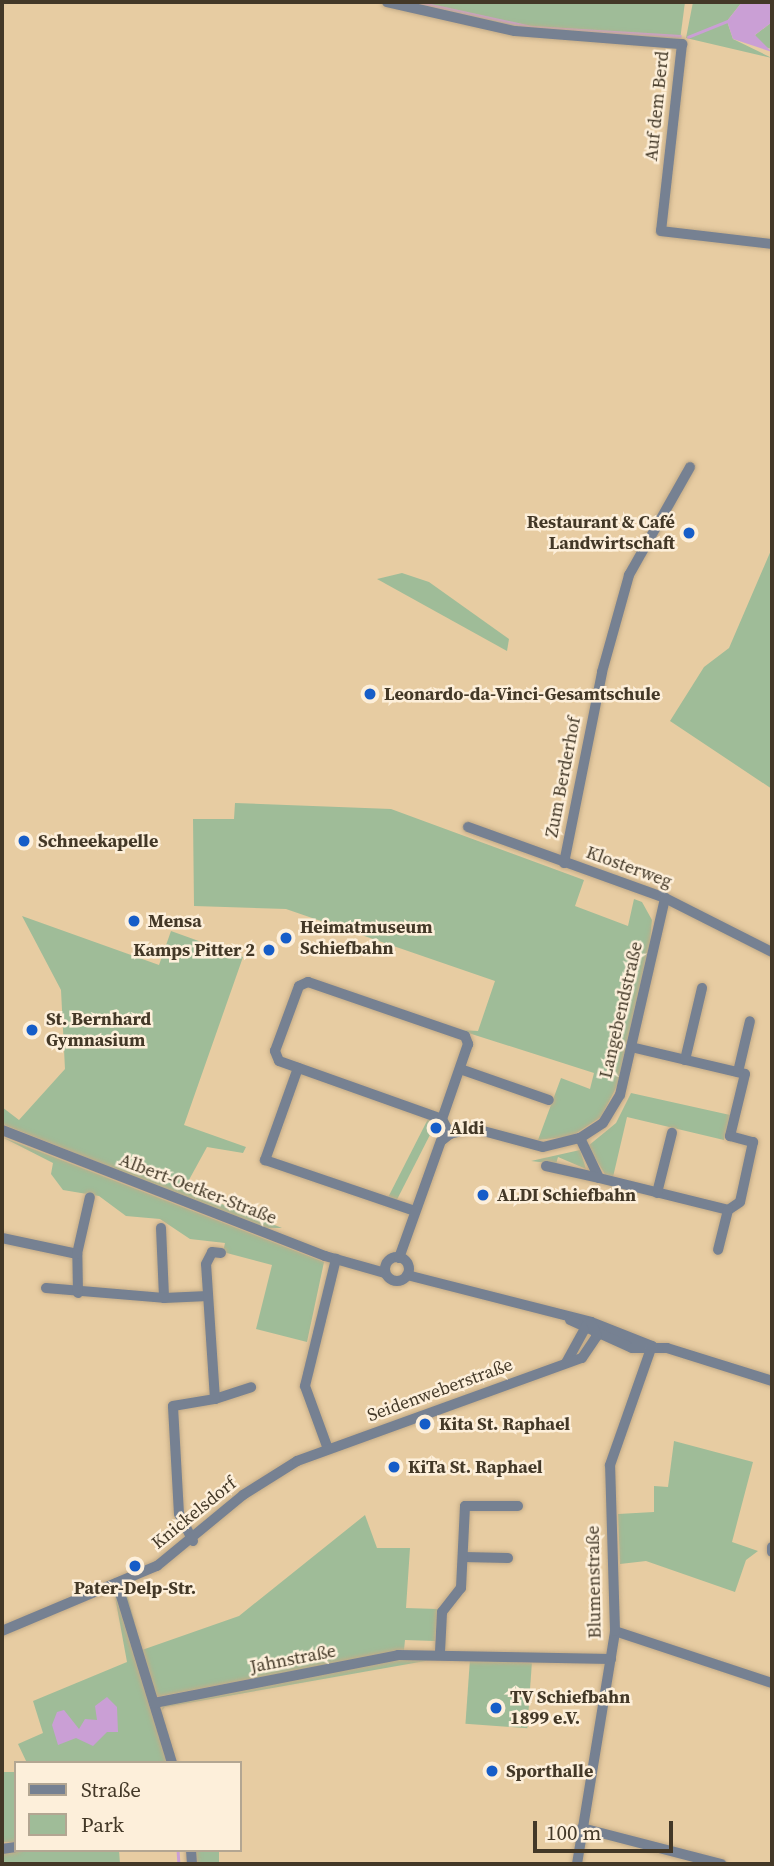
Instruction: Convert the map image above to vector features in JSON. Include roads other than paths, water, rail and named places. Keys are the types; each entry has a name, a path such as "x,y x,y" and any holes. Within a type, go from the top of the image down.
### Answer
{"street":[{"name":"Auf dem Berd","path":"387,2 515,31 682,44 661,231 772,244"},
{"name":"Zum Berderhof","path":"564,863 602,672 629,575 690,467"},
{"name":"Klosterweg","path":"468,827 665,898 772,952"},
{"name":"Langebendstraße","path":"450,1134 472,1128 542,1147 580,1139 603,1123 620,1094 665,898"},
{"path":"407,1275 400,1258 440,1141 450,1134 442,1119 279,1061 275,1051 299,986 308,982 465,1036 460,1069 442,1119"},
{"path":"685,1060 702,988"},
{"path":"738,1072 750,1021"},
{"path":"631,1047 745,1074 730,1136 753,1142 740,1202 728,1210 718,1250"},
{"path":"298,1068 265,1160 415,1211"},
{"path":"460,1069 549,1100"},
{"name":"Albert-Oetker-Straße","path":"2,1130 335,1259 385,1273 395,1281 407,1275 561,1315 652,1346 772,1381"},
{"path":"657,1193 671,1133"},
{"path":"580,1139 599,1178"},
{"path":"547,1166 728,1210"},
{"path":"78,1293 77,1254 90,1197"},
{"path":"161,1228 164,1297"},
{"path":"2,1238 77,1254"},
{"path":"215,1399 206,1264 212,1252 221,1253"},
{"path":"385,1273 389,1260 400,1258"},
{"path":"328,1449 305,1386 335,1259"},
{"path":"46,1288 78,1293 208,1296"},
{"path":"564,1364 575,1355 587,1325 597,1336"},
{"name":"Albert-Oetker-Straße","path":"597,1336 635,1349 652,1346"},
{"name":"Seidenweberstraße","path":"328,1449 586,1355 597,1336"},
{"name":"Blumenstraße","path":"577,1864 615,1631 610,1465 652,1346"},
{"path":"193,1541 179,1514 173,1406 215,1399 251,1387"},
{"name":"Knickelsdorf","path":"2,1630 117,1583 193,1541 268,1476 328,1449"},
{"path":"440,1652 442,1612 461,1588 465,1506 518,1506"},
{"path":"772,1546 772,1552"},
{"path":"463,1557 508,1558"},
{"path":"117,1583 171,1761"},
{"path":"615,1631 772,1683"},
{"name":"Jahnstraße","path":"154,1703 440,1652 611,1659"},
{"path":"582,1828 721,1864"}],"waterway":[{"path":"417,2 532,27 680,36"},
{"path":"688,37 730,20"},
{"path":"178,1852 179,1864"}],"place":[{"name":"Restaurant & Café Landwirtschaft","path":"689,533"},
{"name":"Leonardo-da-Vinci-Gesamtschule","path":"370,694"},
{"name":"Schneekapelle","path":"24,841"},
{"name":"Mensa","path":"134,921"},
{"name":"Heimatmuseum Schiefbahn","path":"286,938"},
{"name":"Kamps Pitter 2","path":"269,950"},
{"name":"St. Bernhard Gymnasium","path":"32,1030"},
{"name":"Aldi","path":"436,1128"},
{"name":"ALDI Schiefbahn","path":"483,1195"},
{"name":"Kita St. Raphael","path":"425,1424"},
{"name":"KiTa St. Raphael","path":"394,1467"},
{"name":"Pater-Delp-Str.","path":"135,1566"},
{"name":"TV Schiefbahn 1899 e.V.","path":"496,1708"},
{"name":"Sporthalle","path":"492,1771"}]}
